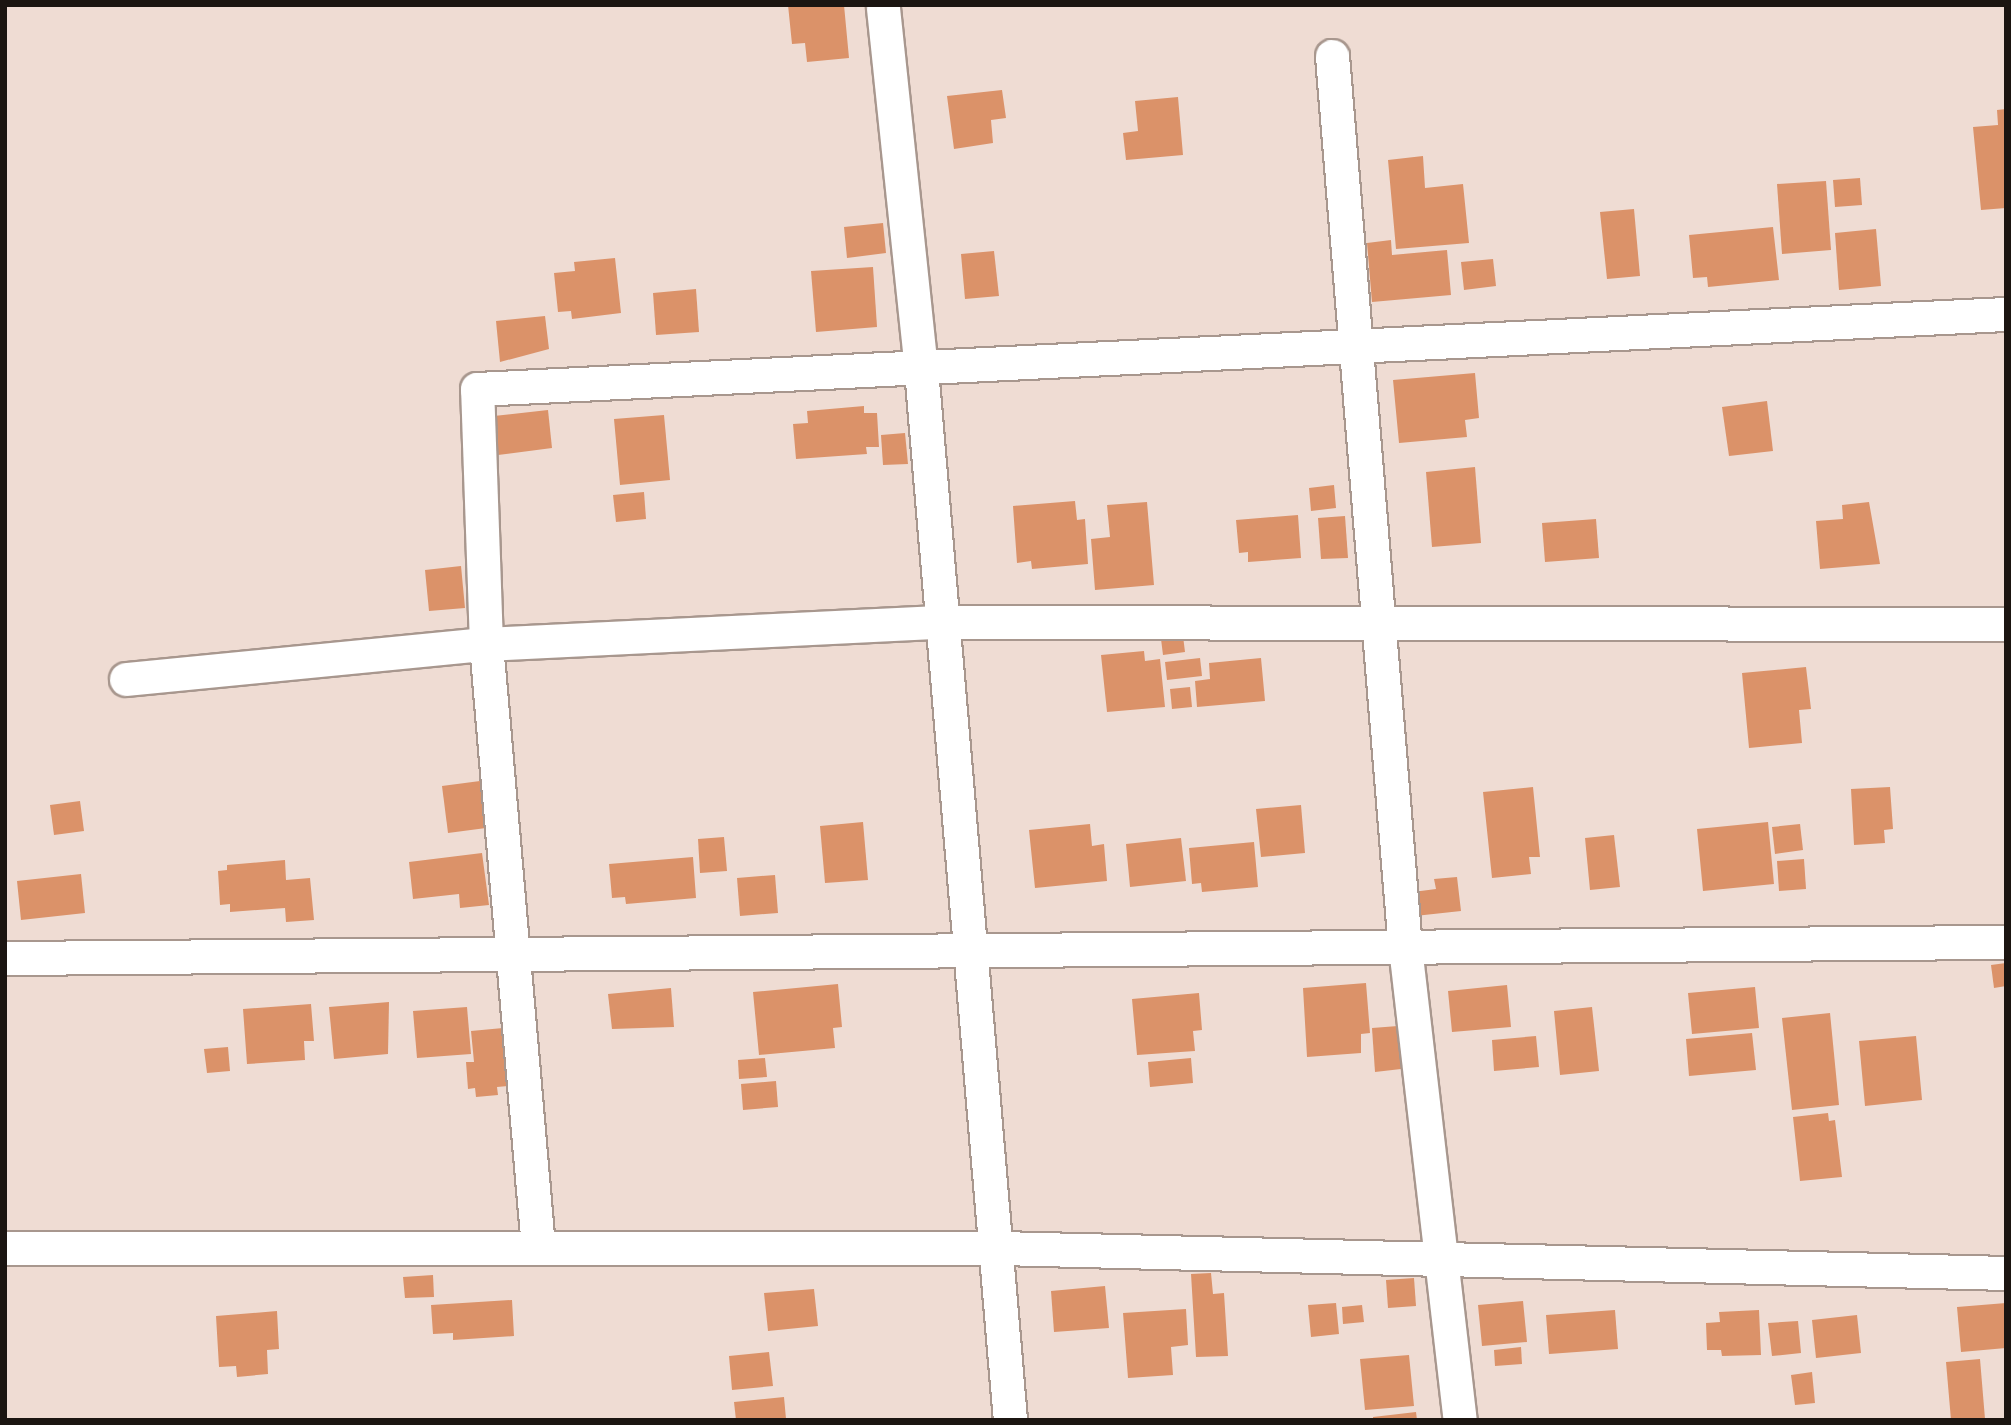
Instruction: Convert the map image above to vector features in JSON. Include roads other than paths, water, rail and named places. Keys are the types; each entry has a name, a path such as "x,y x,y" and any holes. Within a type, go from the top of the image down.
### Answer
{"street":[{"path":"883,8 921,369 967,948 999,1248 1010,1420"},
{"path":"1332,56 1376,620 1407,944 1460,1420"},
{"path":"516,952 486,643 477,389 1356,349 2006,314"},
{"path":"126,678 486,643 942,622 1376,620 2006,624"},
{"path":"5,958 1407,944 2006,942"},
{"path":"516,952 510,957 538,1247"},
{"path":"5,1248 999,1248 1443,1256 2006,1273"}]}
